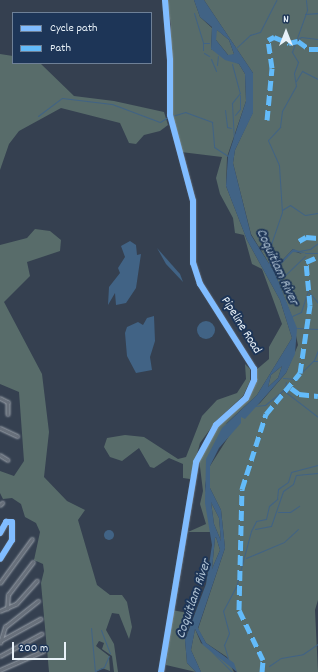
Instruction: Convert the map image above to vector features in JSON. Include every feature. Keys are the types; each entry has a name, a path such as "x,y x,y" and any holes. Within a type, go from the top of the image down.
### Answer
{"street":[{"name":"Pipeline Road","path":"161,672 196,462 216,425 246,398 254,380 254,369 195,270 193,201 170,115 170,60 165,0"},
{"path":"0,398 8,402 8,414"},
{"path":"0,428 17,436"},
{"path":"0,455 8,460"},
{"path":"0,533 9,520 14,535 0,559"},
{"path":"0,583 32,538"},
{"path":"7,608 8,595 33,562"},
{"path":"0,611 16,604 37,581"},
{"path":"0,642 5,627 38,601"},
{"path":"0,642 40,619"},
{"path":"0,656 41,634"},
{"path":"0,670 43,650"}],"green space":[{"path":"167,0 194,0 200,17 212,28 211,49 239,64 245,74 246,101 227,157 226,186 247,240 280,300 292,338 257,395 227,423 211,451 205,486 212,532 188,532 206,524 200,504 203,491 199,459 217,428 249,398 256,379 256,370 269,359 269,347 282,324 262,269 252,264 244,235 235,233 233,218 220,194 216,178 222,157 181,152 171,114 171,25"},
{"path":"204,0 318,0 318,600 315,610 318,672 237,672 227,657 206,643 198,629 225,548 221,510 210,488 210,466 241,417 260,403 286,373 298,345 292,317 274,271 293,251 302,254 293,249 273,270 251,234 233,163 235,150 253,112 253,73"},
{"path":"216,29 229,40 234,54 230,56 236,61 226,58 229,56 216,40"},
{"path":"0,54 12,56 12,64 41,64 74,96 114,101 164,112 168,125 160,131 144,135 136,144 129,143 120,123 61,108 19,131 9,144 0,170"},
{"path":"35,229 50,231 61,240 60,251 27,262 30,276 4,302 42,374 49,432 44,477 67,501 85,510 78,520 97,585 110,595 122,595 127,602 132,627 129,639 119,614 112,613 106,630 114,644 118,672 114,672 112,656 102,649 104,643 99,641 96,646 109,656 110,671 102,668 96,672 49,672 41,583 44,571 43,564 34,560 40,532 36,523 25,517 21,504 12,498 3,499 0,493 0,471 14,476 24,461 19,392 0,384 0,245 27,238"},
{"path":"245,364 250,369 250,381 243,396 216,421 200,443 190,479 183,478 183,464 169,458 154,468 150,467 139,448 122,461 110,457 104,447 107,438 125,435 144,437 178,459 186,457 202,416 217,400 237,393 246,379"},
{"path":"282,366 278,378 268,387 271,375"},
{"path":"211,502 219,518 221,541 214,524"},
{"path":"216,537 220,550 212,569 215,538"},
{"path":"172,610 193,614 185,640 187,663 196,672 166,665"},
{"path":"195,629 201,643 229,662 234,672 201,672 191,650"}],"water":[{"name":"Coquitlam River","path":"194,0 204,0 253,73 253,113 235,150 233,163 251,235 273,270 293,249 306,253 293,252 274,271 297,328 295,354 286,373 245,419 241,417 241,423 219,448 210,466 210,488 221,510 225,548 198,628 206,643 234,663 237,672 203,645 195,629 191,650 201,672 196,672 187,663 185,640 206,584 212,545 205,503 206,459 222,428 257,395 292,338 280,300 247,240 226,186 228,156 246,101 245,74 239,64 225,60 211,49 212,27 200,17","holes":["217,30 229,40 234,54 228,55 216,40","282,366 278,378 268,387 271,375","211,502 219,518 221,541 214,524","216,537 220,550 212,569"]},
{"path":"130,241 136,245 137,255 141,254 136,288 126,303 116,305 115,293 108,305 109,287 120,273 118,268 125,257 121,246"},
{"path":"157,248 180,274 183,282 166,264"},
{"path":"154,316 155,341 150,357 152,370 136,373 127,356 125,333 127,327 138,322 143,325 147,318"},
{"path":"206,321 212,324 215,330 212,336 206,339 200,336 197,330 200,324"},
{"path":"107,530 111,530 113,531 113,539 107,540 104,537 104,533"}],"waterway":[{"path":"235,49 250,35 260,32 276,0"},
{"name":"Coquitlam River","path":"269,264 269,250 282,212 279,165 268,140 280,127 282,111 296,86 294,73 298,62 292,52 307,10 306,0"},
{"path":"194,13 203,43 209,43"},
{"path":"305,14 318,13"},
{"path":"297,40 301,37 318,39"},
{"path":"203,43 203,50"},
{"path":"204,53 209,56"},
{"path":"217,65 218,56"},
{"path":"211,59 216,71"},
{"path":"232,64 240,93 232,103 234,140"},
{"path":"296,81 302,71 318,79"},
{"path":"235,115 240,109 240,95"},
{"path":"38,116 62,98 112,104 160,122 168,117"},
{"path":"225,110 227,127 231,128"},
{"path":"172,116 185,112 212,122 214,147 228,156"},
{"path":"282,210 290,205 305,215 318,213"},
{"path":"299,251 310,249 318,243"},
{"name":"Coquitlam River","path":"268,244 269,249"},
{"path":"305,253 318,253"},
{"name":"Coquitlam River","path":"277,283 305,256"},
{"name":"Coquitlam River","path":"292,316 301,312 308,291 318,303"},
{"path":"297,328 318,329"},
{"path":"283,378 295,379 314,360 318,350"},
{"path":"313,361 318,361"},
{"path":"255,406 265,405 285,389 286,382"},
{"path":"283,390 318,417"},
{"path":"228,658 224,645 229,633 223,611 236,587 251,531 256,521 266,519 269,506 277,499 278,489 288,482 291,472 318,465"},
{"path":"255,529 271,526 283,491 293,484 296,475 318,473"},
{"path":"278,512 290,512 299,506"},
{"path":"246,558 284,542 298,529"},
{"path":"91,628 95,672"},
{"path":"101,630 110,653"},
{"path":"269,666 281,658 303,654 318,644"},
{"path":"207,647 232,672"},
{"path":"95,671 104,667 109,656"}],"marked path":[{"path":"267,120 272,68 268,40 274,37 289,43 298,41 309,49 318,49"},
{"path":"299,241 306,237 318,238"},
{"path":"262,672 263,660 239,610 242,489 266,414 300,373 310,305 306,262 315,258"},
{"path":"291,388 299,394 318,396"}],"cycle path":[{"path":"161,672 196,462 216,425 246,398 254,380 254,369 200,284 193,263 193,201 170,115 170,60 165,0"},
{"path":"0,533 6,522 12,522 12,540 0,559"}]}
